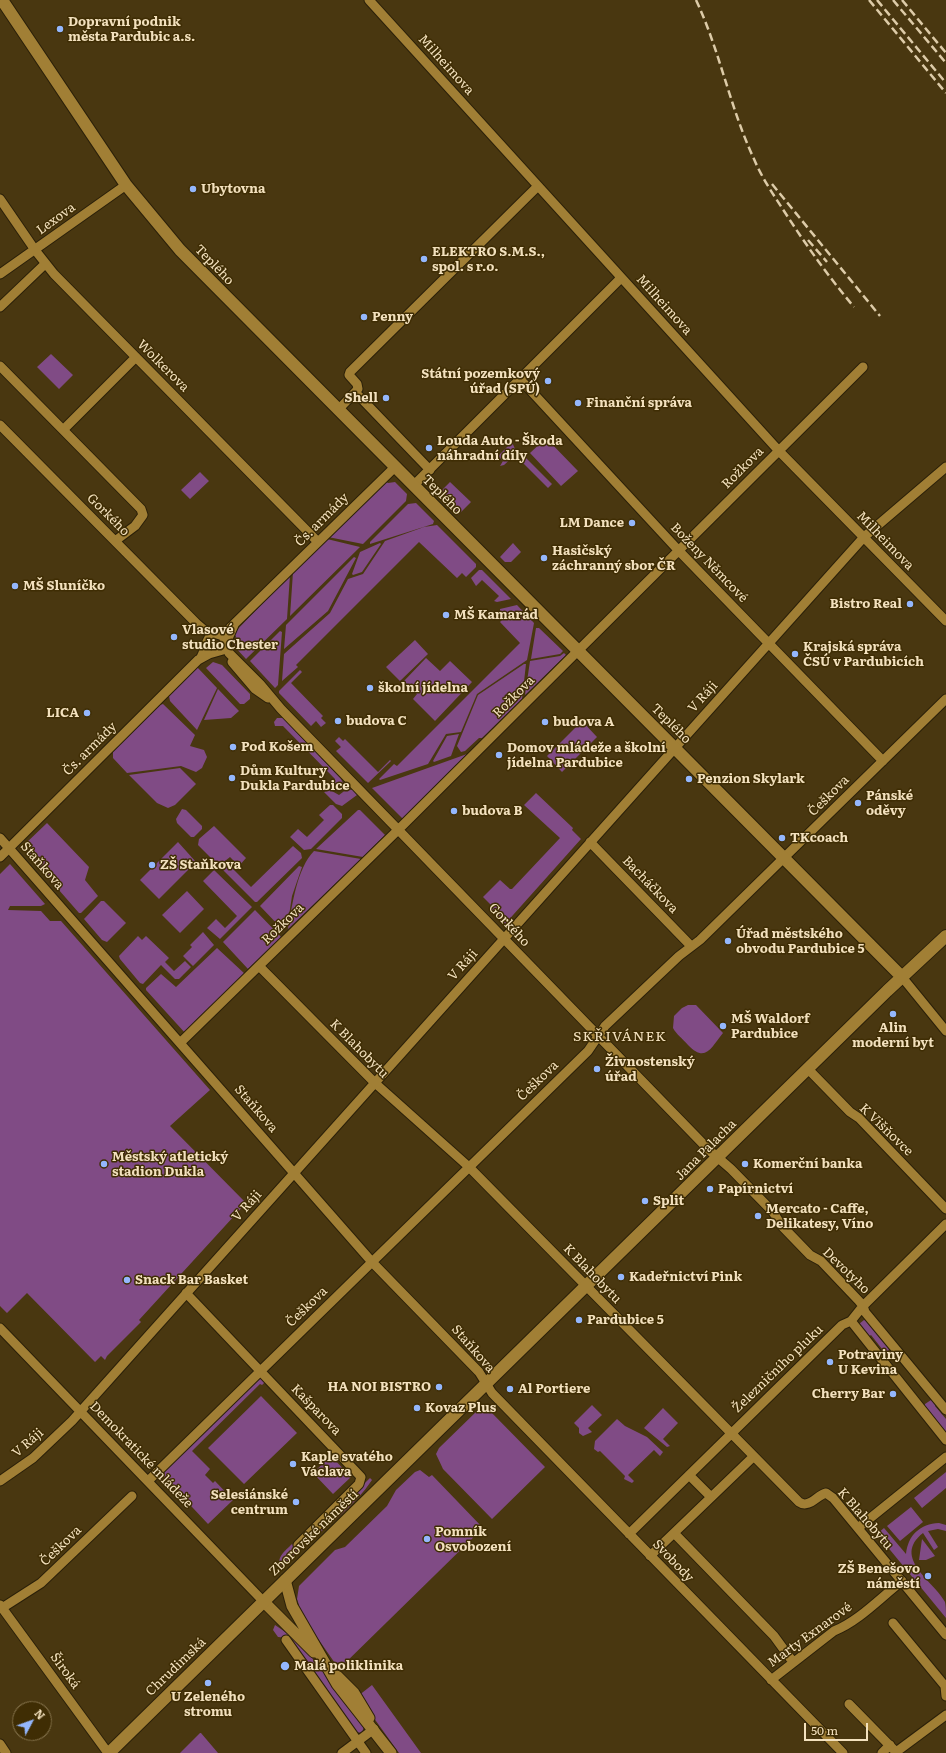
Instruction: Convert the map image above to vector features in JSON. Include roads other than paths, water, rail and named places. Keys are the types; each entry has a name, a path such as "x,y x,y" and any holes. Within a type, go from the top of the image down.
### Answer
{"main road":[{"name":"Teplého","path":"2,0 126,185 180,250 578,652 785,858 902,978"},
{"name":"Jana Palacha","path":"487,1384 808,1069 946,936"},
{"name":"Zborovské náměstí","path":"263,1601 487,1384"},
{"name":"Chrudimská","path":"108,1753 263,1601"}],"street":[{"name":"Milheimova","path":"369,0 779,451 946,621"},
{"name":"Lexova","path":"0,274 126,185"},
{"path":"338,410 356,392 358,387 349,376 350,372 538,186"},
{"name":"Wolkerova","path":"0,199 45,264 318,542"},
{"path":"0,307 45,264"},
{"path":"413,486 621,278"},
{"path":"63,430 136,357"},
{"path":"0,366 140,509 143,515 139,523 115,541"},
{"name":"Rožkova","path":"180,1042 399,830 864,367"},
{"name":"Boženy Němcové","path":"520,378 679,551 883,761"},
{"path":"356,392 430,470"},
{"name":"Gorkého","path":"0,425 197,624 204,630 223,636 232,656 260,684 281,709 504,938 598,1037 718,1158"},
{"name":"Čs. armády","path":"0,857 198,660 204,652 209,636 227,630 234,625 394,467"},
{"name":"V Ráji","path":"1,1479 40,1452 80,1411 864,537 946,467"},
{"name":"Gorkého","path":"197,624 203,632 209,650 227,657 255,689 281,709"},
{"name":"Čs. armády","path":"198,660 206,655 223,650 234,625"},
{"name":"Češkova","path":"148,1481 588,1051 605,1026 691,946 700,940 946,699"},
{"name":"Staňkova","path":"0,838 372,1262 470,1363 487,1384"},
{"name":"Bacháčkova","path":"590,842 691,946"},
{"name":"K Blahobytu","path":"259,966 375,1083 469,1167 796,1499 805,1504 824,1494 830,1495 946,1635"},
{"path":"902,978 946,1032"},
{"name":"K Višňovce","path":"808,1069 850,1112 859,1118 946,1209"},
{"name":"Devotyho","path":"718,1158 731,1169 773,1212 781,1225 810,1255 821,1261 865,1304 865,1312 946,1410"},
{"name":"Železničního pluku","path":"629,1534 842,1326 851,1321 865,1304 946,1224"},
{"name":"Kašparova","path":"186,1293 361,1477 359,1484 298,1545"},
{"path":"851,1321 946,1440"},
{"name":"Demokratické mládeže","path":"0,1328 263,1601"},
{"name":"Svobody","path":"487,1384 492,1393 843,1753"},
{"path":"650,1556 754,1456"},
{"path":"858,1528 946,1456"},
{"path":"689,1475 711,1497"},
{"name":"Češkova","path":"1,1606 42,1583 132,1496"},
{"path":"674,1533 774,1636 793,1662"},
{"path":"285,1580 292,1606 347,1699 374,1729 391,1753"},
{"name":"Marty Exnarové","path":"771,1680 793,1662 834,1632 842,1628 902,1581"},
{"path":"263,1601 328,1667"},
{"name":"Široká","path":"1,1606 108,1753"},
{"path":"893,1623 945,1686 946,1696"},
{"path":"286,1640 366,1753"},
{"path":"849,1704 894,1750"},
{"path":"882,1753 894,1750 946,1715"},
{"path":"342,1753 374,1729"},
{"path":"0,1744 6,1753"}],"railway":[{"path":"696,0 712,39 738,120 757,166 768,186 809,248 854,307"},
{"path":"869,0 946,93"},
{"path":"877,0 946,83"},
{"path":"893,0 946,63"},
{"path":"902,0 946,53"},
{"path":"772,184 880,316"},
{"path":"808,240 827,262"}],"place":[{"name":"Dopravní podnik města Pardubic a.s.","path":"60,29"},
{"name":"Ubytovna","path":"193,189"},
{"name":"ELEKTRO S.M.S., spol. s r.o.","path":"424,259"},
{"name":"Penny","path":"364,317"},
{"name":"Státní pozemkový úřad (SPÚ)","path":"548,381"},
{"name":"Shell","path":"386,398"},
{"name":"Finanční správa","path":"578,403"},
{"name":"Louda Auto - Škoda náhradní díly","path":"429,448"},
{"name":"LM Dance","path":"632,523"},
{"name":"Hasičský záchranný sbor ČR","path":"544,558"},
{"name":"MŠ Sluníčko","path":"15,586"},
{"name":"Bistro Real","path":"910,604"},
{"name":"MŠ Kamarád","path":"446,615"},
{"name":"Vlasové studio Chester","path":"174,637"},
{"name":"Krajská správa ČSÚ v Pardubicích","path":"795,654"},
{"name":"školní jídelna","path":"370,688"},
{"name":"LICA","path":"87,713"},
{"name":"budova C","path":"338,721"},
{"name":"budova A","path":"545,722"},
{"name":"Pod Košem","path":"233,747"},
{"name":"Domov mládeže a školní jídelna Pardubice","path":"499,755"},
{"name":"Dům Kultury Dukla Pardubice","path":"232,778"},
{"name":"Penzion Skylark","path":"689,779"},
{"name":"Pánské oděvy","path":"858,803"},
{"name":"budova B","path":"454,811"},
{"name":"TKcoach","path":"782,838"},
{"name":"ZŠ Staňkova","path":"152,865"},
{"name":"Úřad městského obvodu Pardubice 5","path":"728,941"},
{"name":"Alin moderní byt","path":"893,1014"},
{"name":"MŠ Waldorf Pardubice","path":"723,1026"},
{"name":"Živnostenský úřad","path":"597,1069"},
{"name":"Městský atletický stadion Dukla","path":"104,1164"},
{"name":"Komerční banka","path":"745,1164"},
{"name":"Papírnictví","path":"710,1189"},
{"name":"Split","path":"645,1201"},
{"name":"Mercato - Caffe, Delikatesy, Víno","path":"758,1216"},
{"name":"Kadeřnictví Pink","path":"621,1277"},
{"name":"Snack Bar Basket","path":"127,1280"},
{"name":"Pardubice 5","path":"579,1320"},
{"name":"Potraviny U Kevina","path":"830,1362"},
{"name":"HA NOI BISTRO","path":"439,1387"},
{"name":"Al Portiere","path":"510,1389"},
{"name":"Cherry Bar","path":"893,1394"},
{"name":"Kovaz Plus","path":"417,1408"},
{"name":"Kaple svatého Václava","path":"293,1464"},
{"name":"Selesiánské centrum","path":"296,1502"},
{"name":"Pomník Osvobození","path":"427,1539"},
{"name":"ZŠ Benešovo náměstí","path":"928,1576"},
{"name":"Malá poliklinika","path":"285,1666"},
{"name":"U Zeleného stromu","path":"208,1683"}],"district":[{"name":"SKŘIVÁNEK","path":"620,1037"}]}
